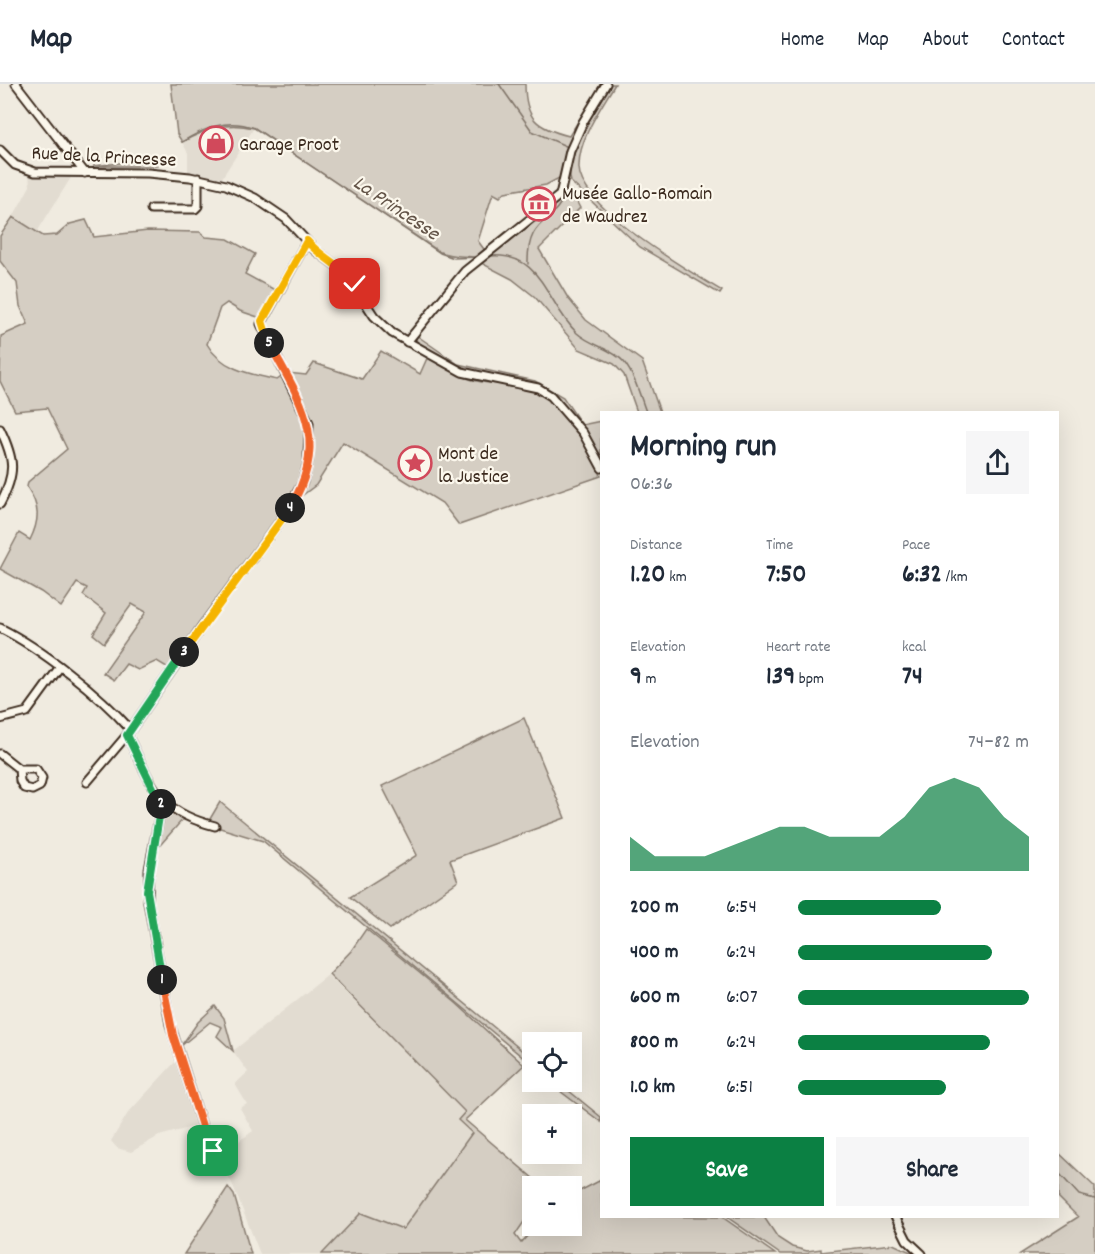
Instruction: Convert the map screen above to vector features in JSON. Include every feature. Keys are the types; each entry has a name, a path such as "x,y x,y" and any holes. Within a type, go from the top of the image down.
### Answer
{"street":[{"path":"16,84 85,173"},
{"path":"407,342 444,293 478,260 560,195 570,151 583,122 606,84"},
{"name":"Rue de la Princesse","path":"0,150 15,165 26,170 161,173 198,178 226,185 267,205 286,219 315,250 345,272 380,324 407,342 469,375 544,390 571,416 600,465"},
{"path":"150,209 195,209 198,206 198,178"},
{"path":"87,782 129,732 286,513 303,482 308,462 309,423 261,324 307,241"},
{"path":"0,429 11,454 13,469 9,487 0,504"},
{"path":"0,628 59,668 129,732 162,802 186,816 215,826"},
{"path":"0,719 27,712 59,668"},
{"path":"0,754 19,769"},
{"path":"162,802 149,870 148,901 170,1024 202,1126 215,1155"},
{"path":"896,1218 907,1240 922,1254"}],"shaded area":[{"path":"171,84 525,84 527,106 535,120 549,129 569,136 602,84 587,114 563,176 546,185 505,192 500,197 493,193 478,241 486,252 479,258 440,252 254,128 234,125 216,127 182,142 177,134"},
{"path":"610,84 615,84 591,124 582,146 579,168 584,184 597,201 638,237 722,291 720,294 640,247 571,182 570,171 576,145"},
{"path":"238,124 254,128 220,181 188,174 188,153 182,142 210,127"},
{"path":"154,156 158,166 93,166 138,161"},
{"path":"29,173 72,176 37,232 13,217 30,186"},
{"path":"566,191 571,191 580,208 539,249 568,298 586,320 642,361 660,411 637,411 624,375 614,364 579,349 535,297 512,279 481,263 545,214"},
{"path":"13,217 43,236 57,235 70,224 86,220 94,237 148,231 200,232 206,237 228,239 255,254 245,274 277,291 261,318 240,311 227,303 220,308 207,344 228,365 247,373 277,380 287,373 306,375 314,363 362,379 381,351 420,374 428,356 464,377 483,382 528,387 553,400 575,422 591,449 600,476 459,525 442,503 343,442 316,485 300,497 312,465 312,420 306,415 304,469 292,500 170,669 157,661 138,670 126,664 114,680 103,673 146,612 132,604 104,643 93,634 106,613 83,595 87,588 77,583 61,607 41,592 0,569 19,533 30,540 36,526 36,507 27,487 28,482 67,449 47,408 15,411 0,381 1,336 28,324 20,306 17,283 0,261 0,236"},
{"path":"416,335 458,364 535,381 563,397 582,425 600,421 600,459 568,409 546,391 465,372 417,345"},
{"path":"524,718 565,818 450,860 458,881 390,929 350,897 417,855 382,786"},
{"path":"220,802 522,1051 522,1057 263,841 207,824"},
{"path":"169,810 184,818 154,852 162,816"},
{"path":"366,929 456,1003 522,1063 522,1067 465,1120 530,1176 522,1176 522,1225 515,1235 521,1243 527,1236 582,1236 582,1190 600,1181 600,1218 723,1218 775,1254 322,1254 361,1213 403,1229 472,1133 458,1120 465,1112 329,974 351,951"},
{"path":"328,975 465,1113 458,1120 472,1133 403,1229 361,1214 322,1254 260,1254 232,1183 217,1157 253,1131 240,1108 247,1104 235,1084 248,1072 233,1051"},
{"path":"215,1006 224,1018 233,1051 217,1036 222,1027 210,1022 181,1046 198,1022"},
{"path":"176,1061 200,1125 159,1136 131,1152 117,1148 111,1141 128,1113"},
{"path":"561,1092 570,1092 600,1116 600,1121 582,1108 582,1104 577,1104"},
{"path":"1059,1153 1095,1187 1095,1254 1020,1254 1078,1217 1059,1198"},
{"path":"228,1187 234,1195 251,1254 184,1254"},
{"path":"728,1218 765,1218 778,1238 792,1247 807,1251 821,1249 821,1252 893,1244 915,1254 780,1254"}],"waterway":[{"path":"499,84 532,131 568,147"},
{"name":"La Princesse","path":"182,142 208,128 226,124 255,128 440,253 454,258 479,257"},
{"path":"528,264 529,249 536,230 561,203 567,192"},
{"name":"La Princesse","path":"490,256 508,257 532,270 566,321 577,333 624,362 634,380 646,411"},
{"name":"La Princesse","path":"1059,1173 1079,1195 1095,1199"}],"place":[{"name":"Garage Proot","path":"216,143"},
{"name":"Musée Gallo-Romain de Waudrez","path":"539,204"},
{"name":"Mont de la Justice","path":"415,463"}],"route":[{"path":"213,1151 202,1126 170,1024 148,901 147,880 162,802 127,735 286,513 306,474 309,442 308,418 262,329 263,319 307,241 315,250 335,263 355,284"}]}
